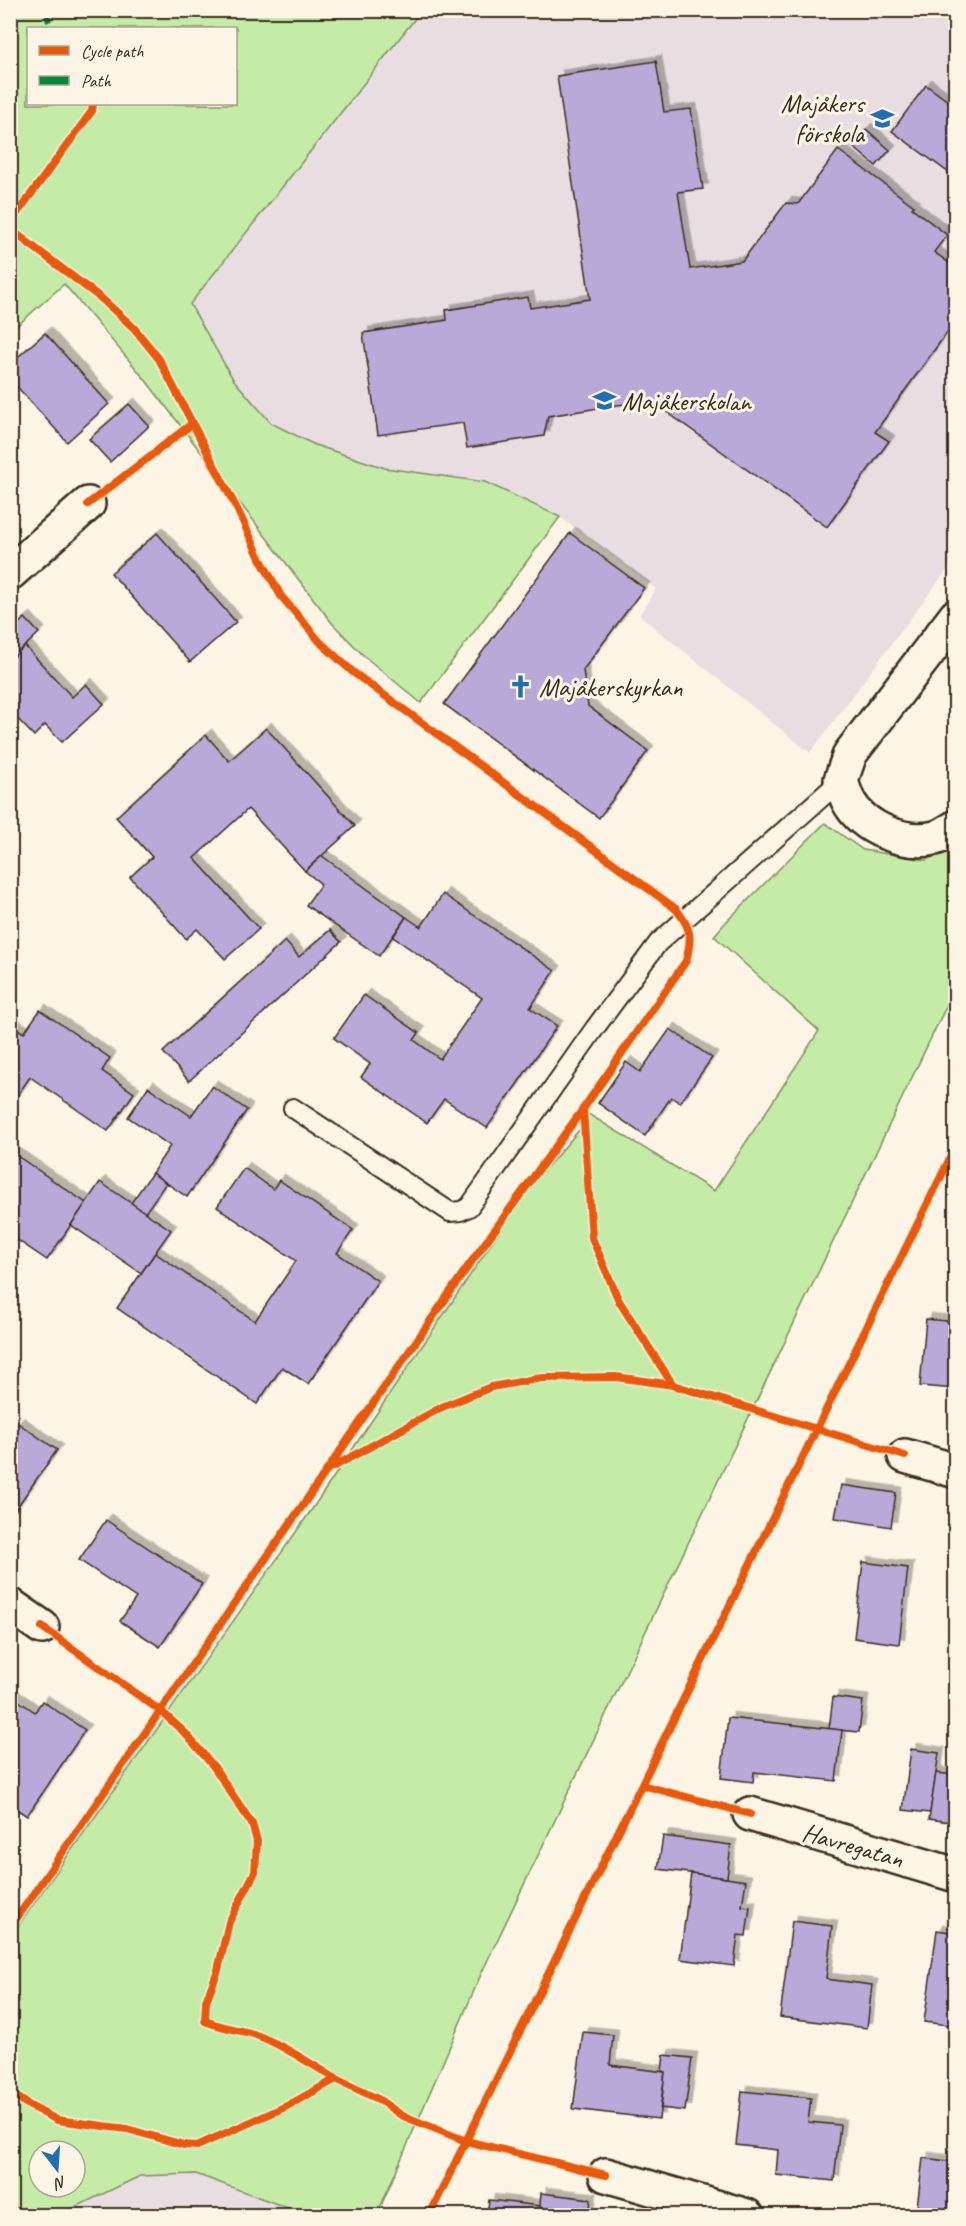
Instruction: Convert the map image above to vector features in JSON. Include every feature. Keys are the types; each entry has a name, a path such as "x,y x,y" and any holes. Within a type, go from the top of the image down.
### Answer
{"street":[{"path":"10,573 88,504"},
{"path":"956,616 850,754 840,780 849,802 864,820 887,832 913,840 937,838 956,827"},
{"path":"905,1456 956,1471"},
{"path":"10,1605 42,1627"},
{"name":"Havregatan","path":"750,1814 956,1875"},
{"path":"606,2175 747,2216"}],"lane":[{"path":"293,1108 450,1212 461,1211 469,1207 658,943 840,780"}],"shaded area":[{"name":"Majåkerskolan","path":"421,11 955,11 955,559 810,753 639,615 656,589 560,517 485,483 385,468 315,445 271,423 233,379 190,304"},
{"path":"196,2174 307,2215 59,2216 140,2176"}],"green space":[{"path":"11,10 421,11 190,304 233,379 271,423 315,445 385,468 485,482 560,517 421,703 364,656 332,623 144,378 64,284 11,331"},
{"path":"825,823 863,850 926,860 955,847 955,988 482,1972 377,2215 307,2215 196,2174 140,2176 59,2215 11,2216 11,1936 308,1515 529,1188 580,1129 587,1113 714,1191 819,1031 714,936"}],"building":[{"path":"656,61 664,112 691,109 703,189 678,192 690,269 742,261 786,203 798,204 838,150 914,206 912,208 947,235 934,252 956,268 956,320 875,432 889,441 827,527 650,400 548,416 544,436 467,448 463,423 378,435 363,333 447,320 446,310 528,297 530,308 590,299 557,76"},
{"path":"926,85 956,107 956,178 892,131"},
{"path":"866,129 890,150 876,166 852,146"},
{"path":"45,333 109,404 67,442 10,379 10,364"},
{"path":"129,404 149,426 110,462 89,439"},
{"path":"157,533 236,622 190,662 111,573"},
{"name":"Majåkerskyrkan","path":"570,533 644,588 583,670 588,706 648,751 599,818 444,704"},
{"path":"25,618 39,633 10,660 10,631"},
{"path":"25,646 72,697 86,684 104,704 62,742 45,725 34,736 10,711 10,660"},
{"path":"266,728 355,826 305,871 248,809 194,858 259,929 225,959 197,929 186,939 130,877 152,857 116,817 206,735 229,761"},
{"path":"322,856 406,917 379,956 306,905 321,884 305,871"},
{"path":"443,894 555,971 530,1008 557,1026 487,1128 444,1099 427,1123 361,1077 370,1064 334,1038 364,995 419,1033 414,1040 440,1059 482,998 393,937 406,917 421,927"},
{"path":"330,930 341,942 189,1081 163,1052 285,941 299,957"},
{"path":"40,1010 110,1058 102,1071 134,1093 108,1131 30,1077 10,1106 10,1024 24,1033"},
{"path":"670,1029 712,1058 680,1103 671,1097 645,1136 598,1103 626,1062 640,1072"},
{"path":"212,1086 247,1110 187,1197 152,1173 170,1146 128,1117 148,1087 191,1116"},
{"path":"10,1151 86,1203 47,1260 10,1235"},
{"path":"244,1168 273,1189 279,1180 353,1230 337,1253 378,1281 308,1384 282,1367 257,1404 117,1308 155,1253 255,1321 296,1261 217,1207"},
{"path":"152,1173 166,1183 145,1213 131,1203"},
{"path":"100,1182 171,1230 141,1273 71,1225"},
{"path":"926,1319 956,1322 956,1389 920,1386"},
{"path":"18,1423 57,1450 10,1517 10,1434"},
{"path":"841,1485 896,1493 891,1527 835,1518"},
{"path":"106,1520 202,1584 160,1647 120,1621 136,1598 79,1560"},
{"path":"863,1562 908,1568 899,1644 854,1638"},
{"path":"10,1695 35,1712 42,1701 85,1730 27,1816 10,1805"},
{"path":"833,1697 863,1701 859,1732 829,1729"},
{"path":"728,1718 842,1730 836,1781 754,1772 753,1782 721,1778"},
{"path":"911,1749 939,1753 930,1813 903,1810"},
{"path":"936,1773 956,1775 956,1823 929,1819"},
{"path":"663,1836 731,1845 727,1878 658,1869"},
{"path":"691,1873 746,1881 742,1906 750,1907 746,1936 738,1935 734,1966 680,1959"},
{"path":"792,1921 832,1926 826,1979 872,1985 867,2028 780,2017"},
{"path":"937,1930 956,1933 956,2026 924,2022"},
{"path":"583,2032 613,2035 610,2065 665,2072 659,2119 573,2109"},
{"path":"664,2055 692,2058 685,2111 661,2108 665,2072 662,2071"},
{"path":"742,2091 811,2098 808,2122 840,2125 834,2181 776,2175 778,2150 736,2145"},
{"path":"923,2158 956,2162 954,2211 917,2207"},
{"path":"541,2193 591,2199 589,2216 539,2216"},
{"path":"489,2200 540,2206 539,2216 487,2216"}],"marked path":[{"path":"48,10 48,19 52,27"}],"cycle path":[{"path":"10,223 92,111 93,105"},
{"path":"10,229 102,299 134,328 159,359 281,596 321,643 354,673 676,909 688,928 690,940 686,961 583,1109 469,1265 10,1928"},
{"path":"88,504 193,423"},
{"path":"583,1109 592,1238 619,1301 673,1385"},
{"path":"429,2216 956,1146"},
{"path":"333,1467 442,1407 491,1387 542,1378 616,1377 673,1385 905,1456"},
{"path":"42,1627 162,1712 186,1734 214,1767 252,1824 257,1841 255,1872 229,1922 218,1970 206,2001 205,2021 271,2041 336,2079"},
{"path":"642,1785 750,1814"},
{"path":"10,2092 57,2120 127,2129 184,2145 197,2146 287,2106 336,2079 378,2099 401,2115 466,2141 606,2175"}],"place":[{"name":"Majåkers förskola","path":"882,118"},
{"name":"Majåkerskolan","path":"604,401"},
{"name":"Majåkerskyrkan","path":"521,687"}]}
